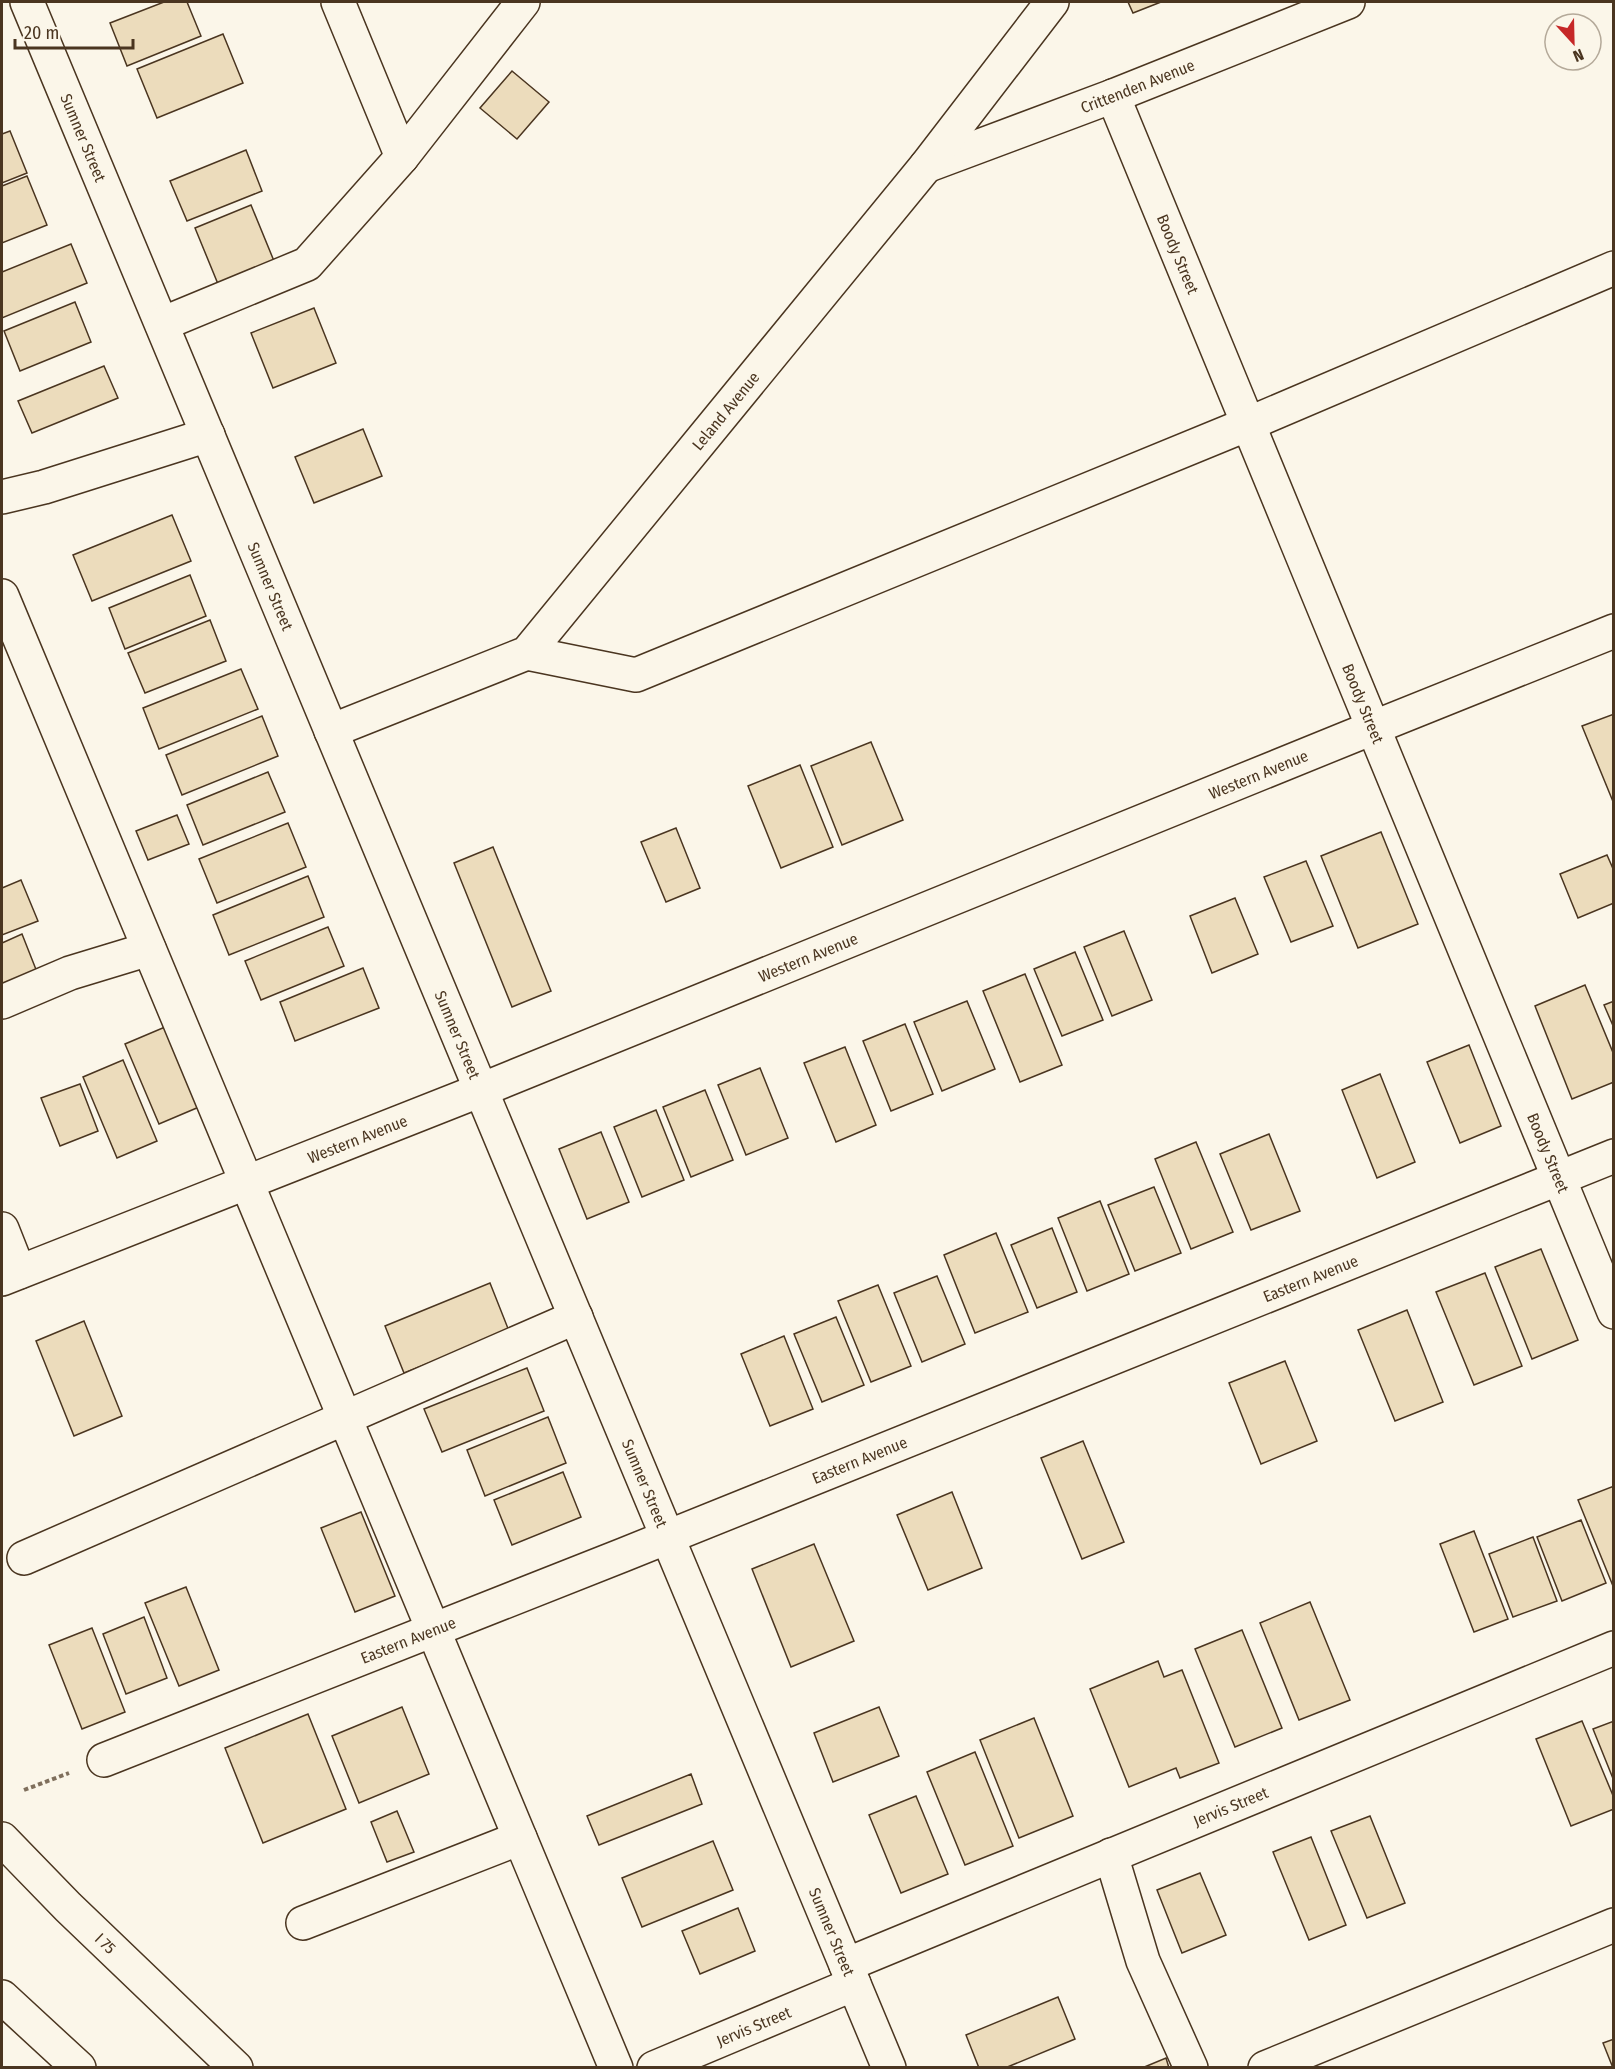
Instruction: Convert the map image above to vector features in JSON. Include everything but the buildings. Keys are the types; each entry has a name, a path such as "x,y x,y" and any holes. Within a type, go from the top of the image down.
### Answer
{"main road":[{"name":"Sumner Street","path":"27,2 889,2067"},
{"path":"338,2 402,157"},
{"path":"162,324 307,264 402,157 523,2"},
{"name":"Leland Avenue","path":"331,731 527,653 926,166 1052,2"},
{"name":"Crittenden Avenue","path":"926,166 1113,96 1348,2"},
{"name":"Boody Street","path":"1113,96 1614,1312"},
{"path":"527,653 636,675 1248,424 1614,268"},
{"path":"2,497 44,487 208,435"},
{"path":"2,596 616,2067"},
{"name":"Western Avenue","path":"10,1276 481,1090 1614,631"},
{"path":"2,1002 70,973 149,949"},
{"name":"Eastern Avenue","path":"104,1760 668,1537 1614,1156"},
{"path":"2,1229 10,1276"},
{"path":"24,1558 576,1317"},
{"name":"Jervis Street","path":"654,2067 850,1974 1111,1855 1614,1647"},
{"path":"303,1923 520,1838"},
{"name":"I 75","path":"2,1839 236,2067"},
{"path":"1111,1855 1143,1961 1191,2067"},
{"path":"1265,2067 1614,1925"},
{"path":"2,1997 79,2067"}],"path":[{"path":"24,1790 104,1760"}]}
